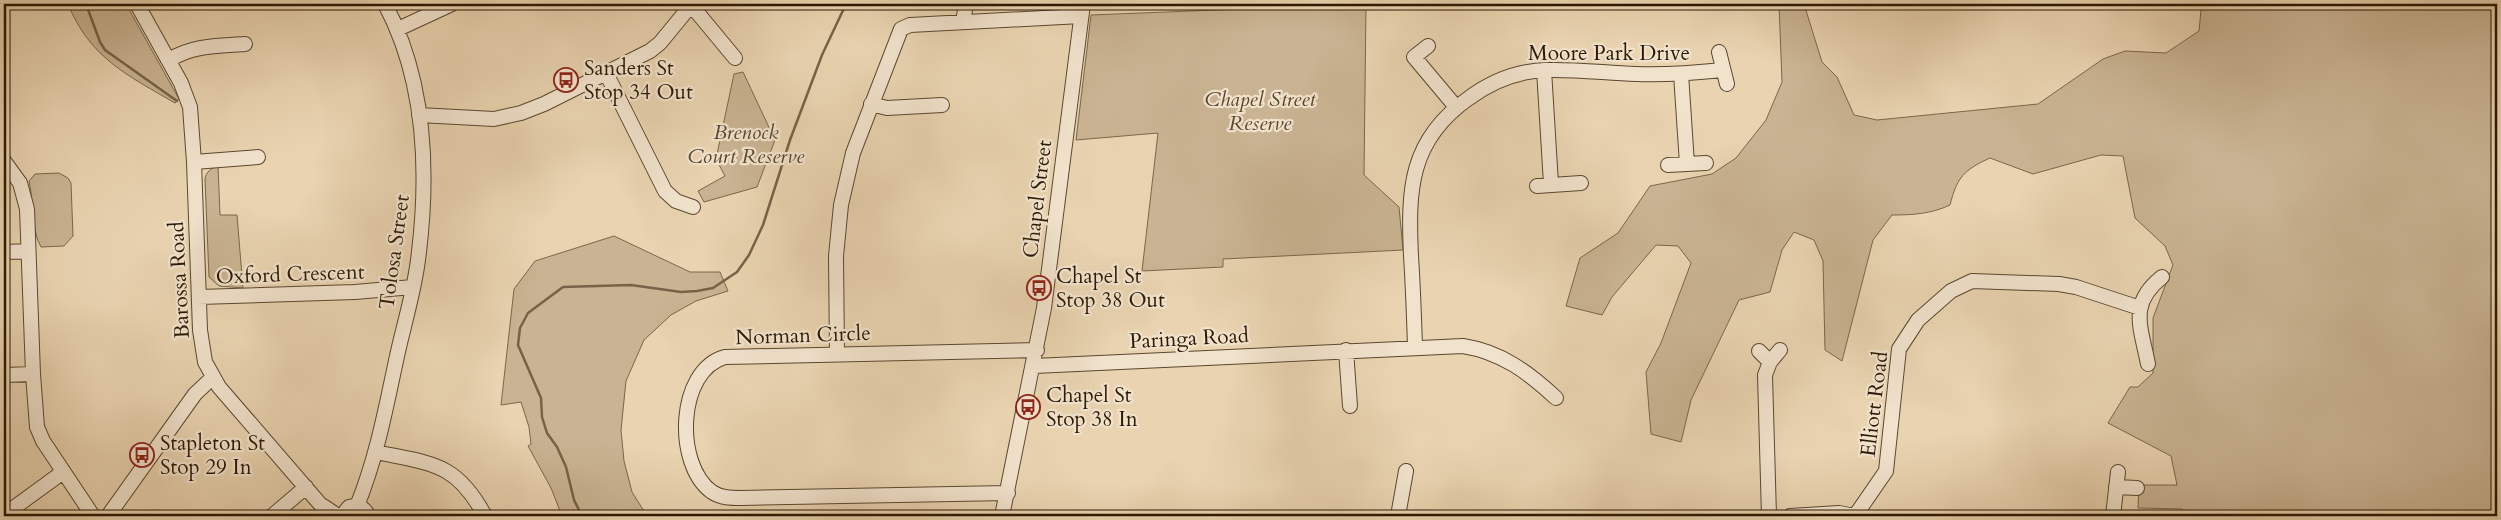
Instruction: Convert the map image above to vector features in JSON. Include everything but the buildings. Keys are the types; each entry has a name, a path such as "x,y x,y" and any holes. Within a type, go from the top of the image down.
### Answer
{"street":[{"name":"Barossa Road","path":"137,4 169,60 190,107 203,354 212,378 327,510 340,516"},
{"name":"Tolosa Street","path":"357,506 376,452 413,287 421,235 424,186 419,115 409,63 398,29 385,4"},
{"path":"398,29 452,4"},
{"path":"419,115 482,119 505,117 544,104 650,51 660,43 691,4 735,58"},
{"path":"963,22 966,4"},
{"path":"837,353 836,256 841,205 853,153 900,29 910,25 963,22 1082,10"},
{"name":"Chapel Street","path":"1002,516 1034,366 1049,275 1082,10"},
{"path":"169,60 191,49 245,44"},
{"path":"1428,46 1410,60 1456,107"},
{"name":"Moore Park Drive","path":"1719,52 1727,84"},
{"path":"1544,70 1551,184"},
{"name":"Moore Park Drive","path":"1415,346 1409,216 1411,189 1419,159 1427,143 1456,107 1486,86 1523,72 1544,70 1681,74 1723,70"},
{"path":"606,74 664,191 676,201 692,207"},
{"path":"1681,74 1687,164"},
{"path":"871,104 887,108 942,105"},
{"path":"194,162 258,157"},
{"path":"4,161 14,172 24,193 27,209 33,374 37,427 43,441 93,516"},
{"path":"1668,165 1706,163"},
{"path":"1536,186 1581,183"},
{"path":"4,252 28,251"},
{"path":"2148,364 2139,320 2140,308 2147,290 2162,277"},
{"name":"Elliott Road","path":"1855,516 1877,488 1886,471 1899,349 1918,320 1951,291 1972,281 2059,284 2076,287 2140,308"},
{"name":"Oxford Crescent","path":"199,298 355,292 413,287"},
{"name":"Paringa Road","path":"1034,366 1415,346 1462,346 1491,352 1524,370 1556,398"},
{"name":"Norman Circle","path":"1008,493 730,498 712,492 698,476 690,453 686,425 691,394 704,368 718,359 734,356 1037,350"},
{"path":"1346,350 1350,406"},
{"path":"1769,516 1764,403 1765,375 1770,362 1780,350"},
{"path":"1759,351 1770,362"},
{"path":"4,375 33,374"},
{"path":"108,516 195,394 212,378"},
{"path":"376,452 428,463 447,470 465,484 485,516"},
{"path":"1398,516 1406,471"},
{"path":"4,515 63,472"},
{"path":"2113,516 2118,472"},
{"path":"272,516 306,487"},
{"path":"2116,487 2138,488"},
{"path":"340,516 349,508 357,506 364,510 368,516"},
{"path":"1790,516 1839,513 1855,516"}],"green space":[{"path":"68,4 126,4 179,99 175,103 126,74 99,52 77,23"},
{"name":"Chapel Street Reserve","path":"1366,4 1364,175 1399,207 1403,250 1223,259 1223,267 1142,271 1158,133 1076,140 1091,15"},
{"path":"1779,4 1804,4 1822,62 1837,77 1854,115 1877,120 2038,104 2103,59 2125,51 2166,53 2199,31 2201,10 2187,4 2334,4 2357,9 2361,4 2497,4 2497,516 2184,516 2182,509 2138,508 2139,485 2177,485 2171,456 2108,423 2130,387 2138,387 2153,373 2153,318 2173,265 2165,246 2135,218 2123,156 2101,155 2033,174 1990,158 1974,166 1963,175 1950,205 1921,213 1892,215 1873,240 1842,361 1825,350 1823,261 1814,240 1794,232 1782,250 1770,292 1739,300 1691,400 1681,442 1651,434 1646,372 1661,343 1691,263 1678,246 1656,245 1612,297 1602,315 1566,306 1580,258 1618,233 1650,186 1712,174 1736,158 1766,120 1782,82"},
{"name":"Brenock Court Reserve","path":"743,72 775,140 757,187 704,202 698,191 725,176 716,159 734,74"},
{"path":"218,166 220,215 237,215 243,288 219,286 209,277 205,179 209,171"},
{"path":"59,173 68,178 71,183 73,236 64,246 41,247 34,224 29,181 35,174"},
{"path":"614,236 690,272 720,272 728,291 696,301 671,315 644,340 626,381 621,430 624,461 632,492 647,516 562,516 551,488 528,446 531,444 529,427 521,402 501,405 514,289 535,261"}],"waterway":[{"path":"86,4 100,42 105,50 177,101"},
{"path":"582,516 574,500 566,467 557,447 547,433 542,417 541,398 518,345 520,328 528,313 563,287 631,285 681,292 697,291 713,288 737,272 749,255 763,225 790,140 822,55 846,4"}],"place":[{"name":"Sanders St Stop 34 Out","path":"566,80"},
{"name":"Chapel St Stop 38 Out","path":"1039,288"},
{"name":"Chapel St Stop 38 In","path":"1028,407"},
{"name":"Stapleton St Stop 29 In","path":"142,455"}]}
